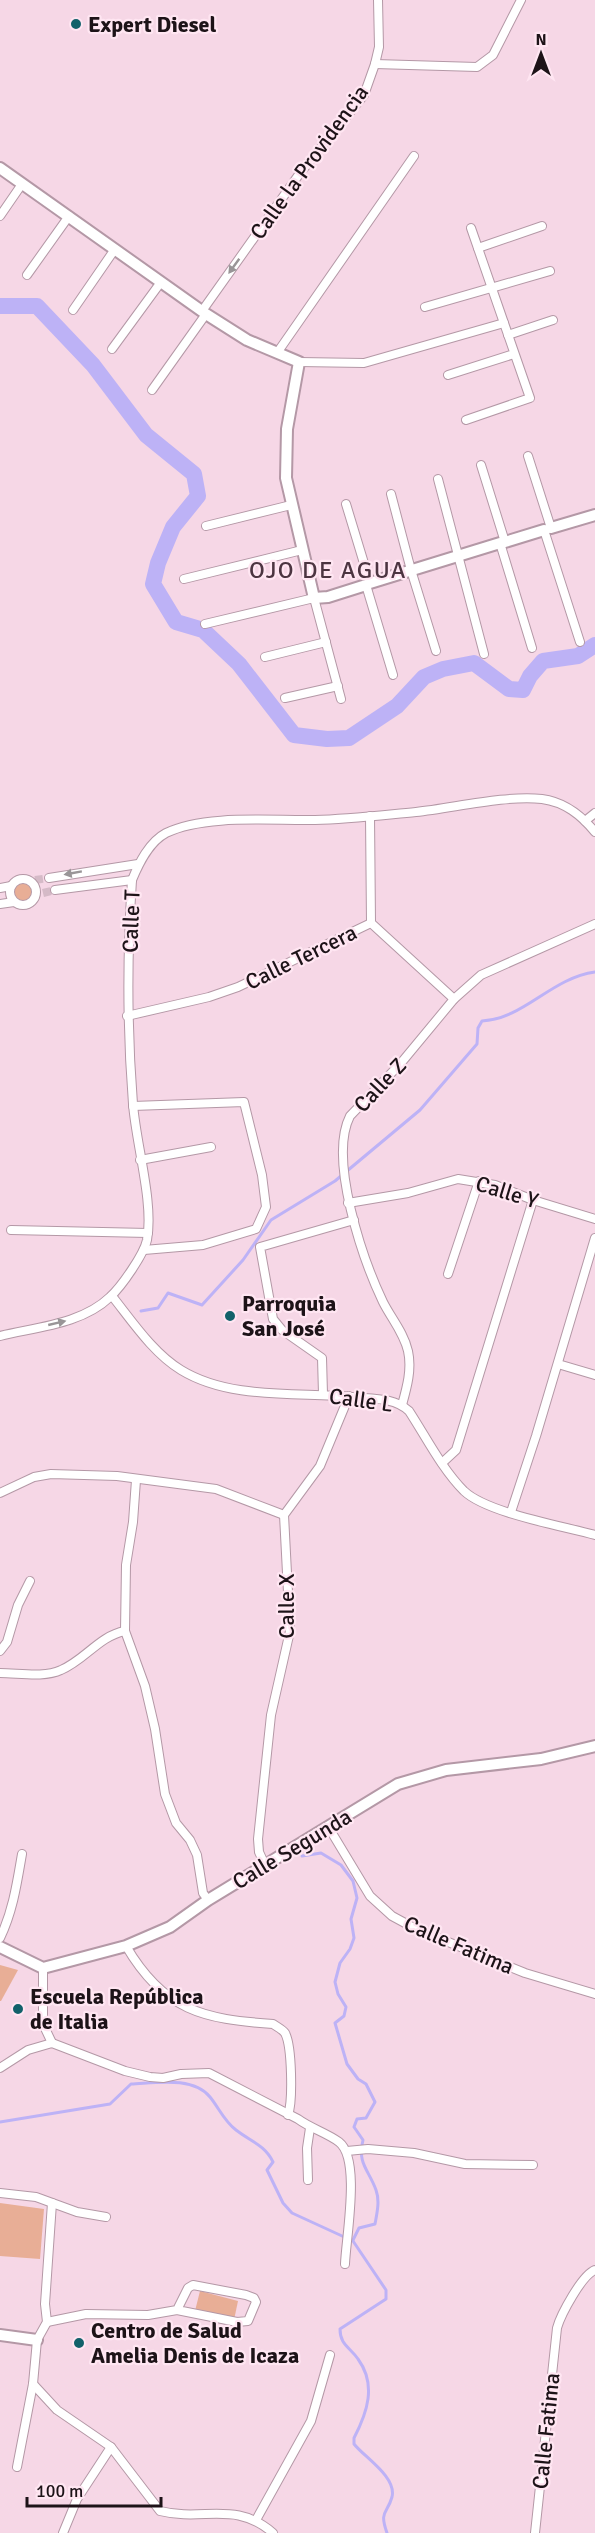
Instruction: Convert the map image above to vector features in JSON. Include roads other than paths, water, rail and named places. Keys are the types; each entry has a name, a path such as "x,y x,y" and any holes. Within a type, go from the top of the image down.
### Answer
{"street":[{"name":"Calle la Providencia","path":"152,390 300,173 360,101 375,64 380,40 378,0"},
{"path":"375,64 477,67 493,55 521,0"},
{"path":"277,353 414,156"},
{"path":"0,168 247,340 299,362 364,363 504,323"},
{"path":"1,211 22,184"},
{"path":"27,275 69,216"},
{"path":"478,248 542,226"},
{"path":"466,420 530,398 471,228"},
{"path":"73,310 115,249"},
{"path":"425,307 550,271"},
{"path":"112,350 161,282"},
{"path":"508,334 553,321"},
{"path":"448,375 514,354"},
{"path":"299,362 286,445 286,477 302,550 341,699"},
{"path":"528,456 580,642"},
{"path":"481,465 532,648"},
{"path":"438,479 484,654"},
{"path":"391,494 436,651"},
{"path":"346,504 393,675"},
{"path":"206,526 291,505"},
{"path":"205,624 314,598 328,597 595,515"},
{"path":"183,579 302,550"},
{"path":"265,657 326,642"},
{"path":"285,698 338,686"},
{"name":"Calle T","path":"0,1336 77,1318 94,1310 112,1296 144,1250 149,1217 133,1106 127,1016 132,880 138,864 156,841 166,833 220,821 370,816 526,798 560,803 573,810 595,832"},
{"path":"585,821 595,813"},
{"name":"Calle Tercera","path":"127,1016 209,997 238,987 371,923 370,816"},
{"path":"50,878 138,864"},
{"path":"96,869 97,884"},
{"path":"0,888 11,886 22,879 33,880 35,888 33,900"},
{"path":"55,890 132,880"},
{"path":"11,886 10,894 14,902"},
{"path":"0,904 14,902 23,905 43,893"},
{"path":"371,923 454,999"},
{"name":"Calle Z","path":"402,1405 409,1380 409,1353 405,1340 382,1300 348,1203 343,1146 346,1125 355,1111 378,1089 454,999 481,975 595,924"},
{"path":"133,1106 244,1101 262,1175 267,1207 256,1229 203,1245 144,1250"},
{"path":"140,1160 211,1147"},
{"name":"Calle Y","path":"348,1203 408,1193 458,1179 479,1181 595,1219"},
{"path":"448,1274 479,1181"},
{"path":"442,1463 456,1450 533,1200"},
{"path":"323,1394 322,1358 282,1330 273,1319 260,1247 354,1220"},
{"path":"11,1230 148,1233"},
{"path":"511,1512 595,1238"},
{"name":"Calle L","path":"112,1296 168,1361 182,1371 237,1389 391,1400 409,1411 442,1463 470,1496 511,1512 595,1535"},
{"path":"558,1364 595,1375"},
{"path":"0,1493 34,1477 51,1474 117,1476 216,1490 284,1515 320,1466 349,1396"},
{"path":"136,1480 133,1522 126,1565 125,1631 145,1686 155,1729 165,1794 176,1823 190,1840 197,1855 203,1893 208,1900"},
{"name":"Calle X","path":"266,1865 259,1852 258,1839 271,1715 290,1631 284,1515"},
{"path":"0,1651 7,1642 18,1605 30,1581"},
{"path":"0,1673 35,1674 60,1671 113,1633 125,1631"},
{"name":"Calle Segunda","path":"43,1968 126,1946 170,1927 208,1900 398,1784 424,1775 541,1759 595,1746"},
{"name":"Calle Fatima","path":"329,1828 370,1896 392,1916 416,1929 507,1966 595,1994"},
{"path":"0,1938 8,1921 22,1854"},
{"path":"126,1946 163,1994 184,2007 217,2019 273,2024 280,2028 285,2034 288,2050 291,2105 288,2115"},
{"path":"0,1947 43,1968 43,2024 52,2043"},
{"path":"0,2068 28,2050 52,2043 125,2071 150,2077 163,2078 181,2074 209,2073 338,2141 347,2151 352,2202 345,2264"},
{"path":"308,2180 307,2148 310,2128"},
{"path":"347,2151 368,2149 414,2153 465,2164 533,2165"},
{"path":"0,2193 36,2197 77,2212 106,2217"},
{"path":"17,2467 33,2384 37,2340 47,2322 45,2304 52,2203"},
{"name":"Calle Fatima","path":"535,2533 557,2328 560,2318 582,2284 591,2271 595,2270"},
{"path":"47,2322 104,2312 148,2315 177,2310 237,2322 248,2321 256,2302 254,2298 246,2295 193,2284 188,2288 177,2310"},
{"path":"0,2335 37,2340"},
{"path":"256,2520 311,2421 330,2355"},
{"path":"33,2384 57,2410 111,2447 160,2511 179,2514 243,2515 256,2520 273,2533"},
{"path":"63,2533 77,2499 111,2447"}],"waterway":[{"path":"0,306 37,306 93,365 146,435 194,474 198,496 173,527 158,563 153,584 176,622 203,630 239,664 294,735 327,739 349,738 397,706 424,677 443,669 474,663 509,689 523,690 530,676 543,661 578,656 595,645"},
{"path":"141,1311 158,1308 168,1293 202,1305 243,1260 271,1220 335,1181 420,1110 477,1044 478,1028 482,1021 497,1019 511,1013 565,982 595,972"},
{"path":"302,1856 321,1853 341,1865 353,1881 357,1898 351,1919 354,1938 350,1949 340,1963 335,1982 338,1994 346,2007 344,2016 335,2023 347,2064 358,2079 366,2084 375,2102 366,2118 357,2119 354,2127 363,2140 363,2161 376,2190 378,2203 375,2224 359,2228 353,2240"},
{"path":"0,2122 110,2104 131,2084 173,2082 194,2086 203,2090 210,2097 232,2126 270,2156 273,2162 267,2170 283,2203 292,2213 353,2241 386,2290 386,2299 340,2329 340,2334 358,2359 367,2379 368,2399 354,2444 390,2482 392,2497 384,2516 387,2533"}],"tunnel":[{"path":"35,880 49,878"},
{"path":"43,893 55,890"}],"place":[{"name":"Expert Diesel","path":"76,24"},
{"name":"Parroquia San José","path":"230,1316"},
{"name":"Escuela República de Italia","path":"18,2009"},
{"name":"Centro de Salud Amelia Denis de Icaza","path":"79,2343"}],"district":[{"name":"OJO DE AGUA","path":"328,570"}]}
